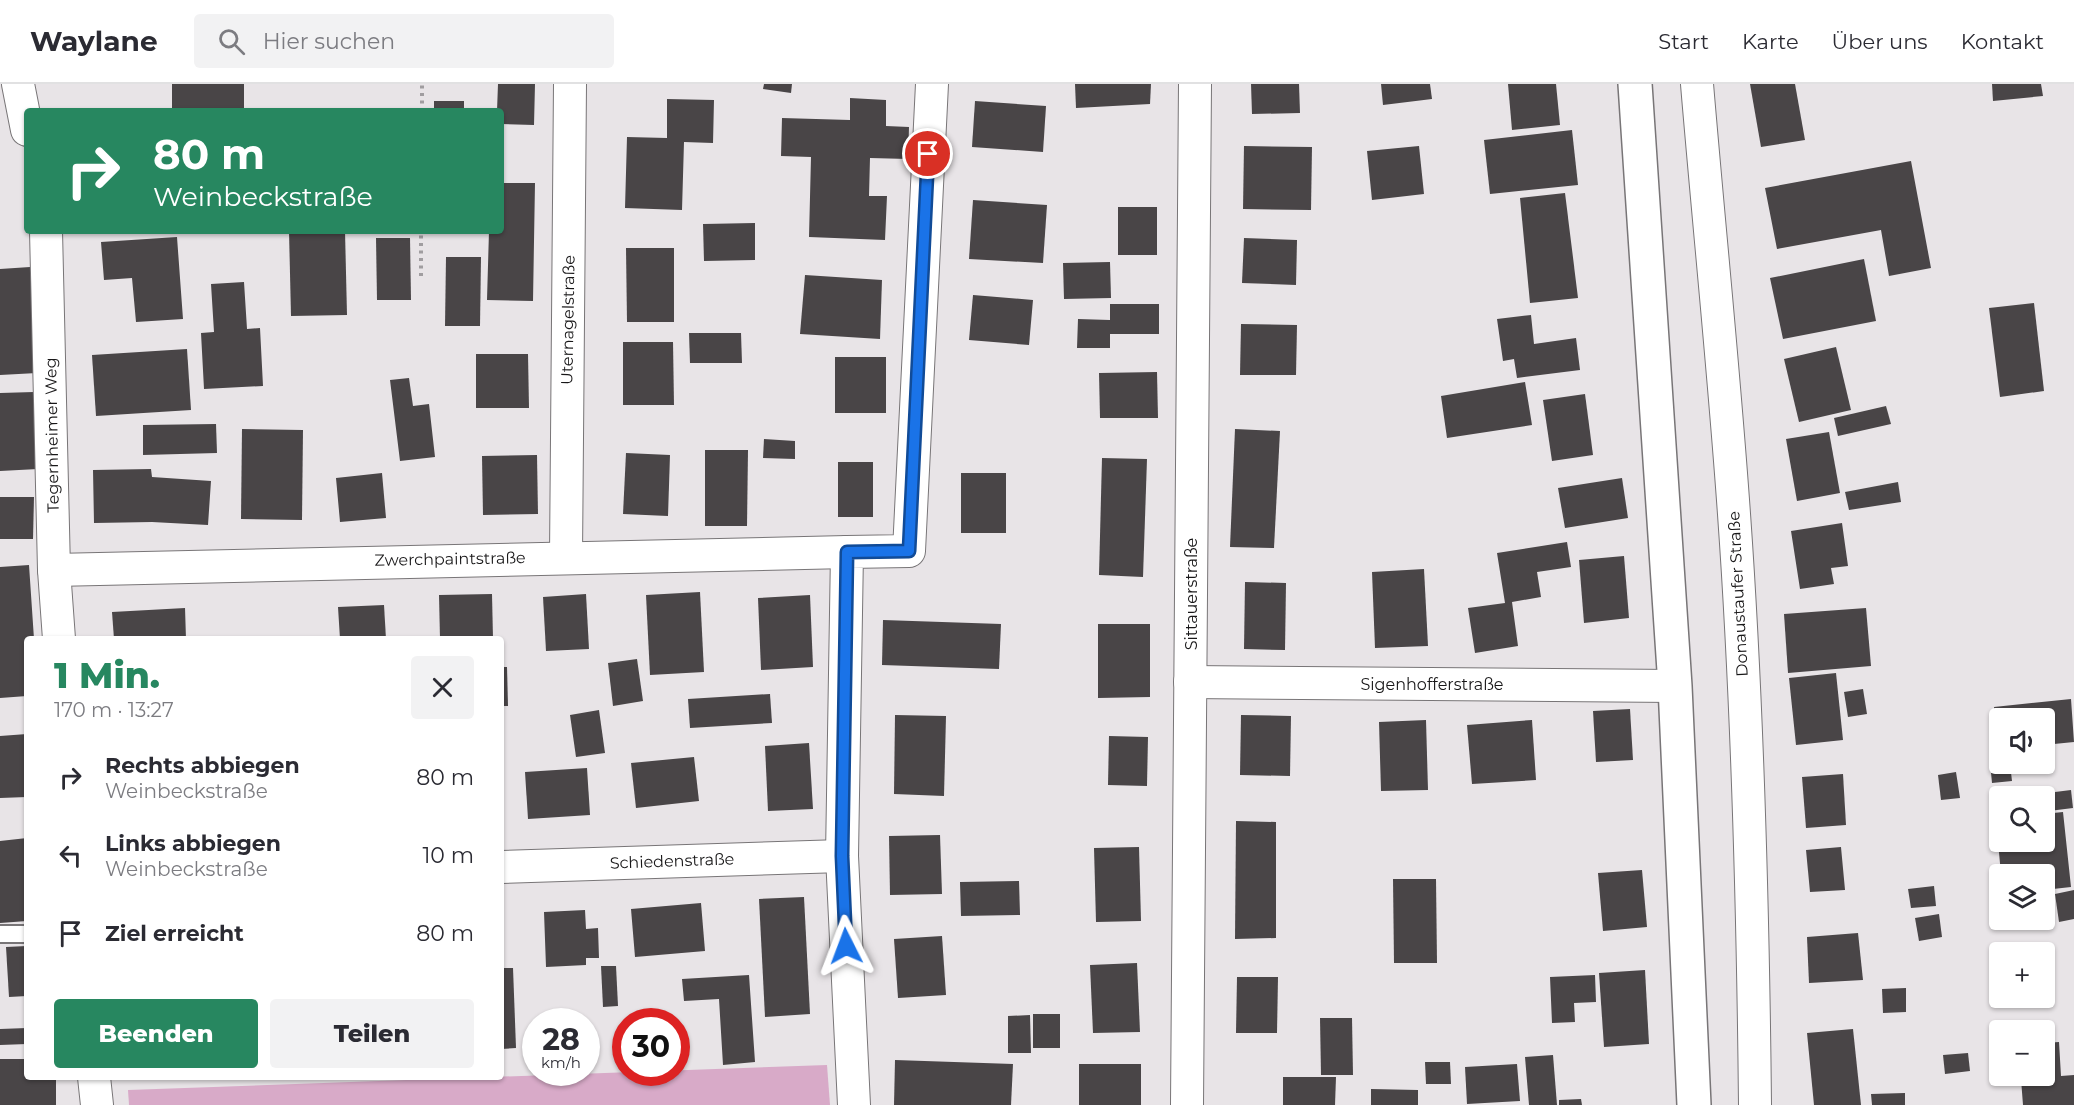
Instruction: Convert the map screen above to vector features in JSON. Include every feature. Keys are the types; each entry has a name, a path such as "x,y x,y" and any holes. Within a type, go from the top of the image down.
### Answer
{"main road":[{"path":"1635,84 1675,686 1694,1105"}],"street":[{"path":"18,84 24,115"},
{"name":"Uternagelstraße","path":"566,556 570,84"},
{"name":"Zwerchpaintstraße","path":"54,570 566,556 909,551 932,84"},
{"name":"Sittauerstraße","path":"1187,1105 1195,84"},
{"name":"Donaustaufer Straße","path":"1697,84 1734,513 1742,649 1754,943 1755,1105"},
{"name":"Tegernheimer Weg","path":"46,234 54,570 58,636"},
{"path":"847,552 842,856 854,1105"},
{"name":"Sigenhofferstraße","path":"1190,682 1675,686"},
{"name":"Schiedenstraße","path":"504,867 842,856"},
{"path":"94,1080 97,1105"}],"lane":[{"path":"0,934 24,934"}],"path":[{"path":"422,84 422,108"},
{"path":"421,234 421,276"}],"shaded area":[{"path":"827,1065 830,1105 129,1105 128,1090 408,1080 504,1080 504,1077 522,1076 522,1086 600,1086 600,1073 612,1073 612,1086 690,1086 690,1070"}],"building":[{"path":"172,84 244,84 244,108 172,108"},
{"path":"498,84 535,84 534,125 504,124 504,108 497,108"},
{"path":"764,84 792,84 791,93 763,89"},
{"path":"1075,84 1151,84 1150,104 1076,108"},
{"path":"1251,84 1299,84 1300,113 1252,114"},
{"path":"1381,84 1430,84 1432,99 1383,105"},
{"path":"1508,84 1556,84 1560,125 1512,130"},
{"path":"1750,84 1795,84 1805,140 1761,147"},
{"path":"1992,84 2041,84 2043,96 1993,101"},
{"path":"850,98 886,100 886,126 909,127 908,159 870,158 869,196 887,196 885,240 809,237 811,157 781,156 782,118 850,120"},
{"path":"667,99 714,100 713,143 684,142 682,210 625,208 627,137 667,138"},
{"path":"434,101 464,101 464,108 434,108"},
{"path":"975,101 1046,106 1043,152 972,147"},
{"path":"1572,130 1578,185 1490,194 1484,140"},
{"path":"1244,146 1312,147 1311,210 1243,209"},
{"path":"1419,146 1424,194 1372,200 1367,151"},
{"path":"1911,161 1931,268 1889,276 1881,230 1777,249 1765,188"},
{"path":"504,183 535,183 533,301 487,300 489,234 504,234"},
{"path":"1565,193 1578,298 1530,303 1520,198"},
{"path":"973,200 1047,205 1043,263 969,259"},
{"path":"1118,207 1157,207 1157,255 1118,255"},
{"path":"755,223 755,260 704,261 703,224"},
{"path":"289,234 345,234 347,315 291,316"},
{"path":"177,237 183,319 136,322 132,278 104,280 101,242"},
{"path":"376,238 410,238 411,300 377,300"},
{"path":"1244,238 1297,240 1296,285 1242,283"},
{"path":"626,248 674,248 674,322 627,322"},
{"path":"446,257 481,257 480,326 445,326"},
{"path":"1864,259 1876,321 1783,339 1770,278"},
{"path":"1110,262 1111,298 1064,299 1063,263"},
{"path":"30,267 37,373 0,375 0,269"},
{"path":"805,275 882,280 880,339 800,334"},
{"path":"244,282 247,329 260,328 263,386 204,389 201,333 214,332 211,284"},
{"path":"973,295 1033,300 1029,345 969,340"},
{"path":"2034,303 2044,391 2000,397 1989,308"},
{"path":"1110,304 1159,304 1159,334 1110,334 1110,348 1077,348 1078,319 1110,320"},
{"path":"1531,315 1534,344 1576,338 1580,370 1517,378 1514,359 1503,361 1497,319"},
{"path":"1241,324 1297,325 1296,375 1240,375"},
{"path":"689,333 741,333 742,363 690,363"},
{"path":"623,342 673,342 674,405 623,405"},
{"path":"1836,347 1851,410 1799,422 1784,359"},
{"path":"187,349 191,410 96,416 92,355"},
{"path":"476,354 528,354 529,408 476,408"},
{"path":"835,357 886,357 886,413 835,413"},
{"path":"1157,372 1158,418 1100,418 1099,373"},
{"path":"409,378 413,406 429,404 435,457 400,461 390,380"},
{"path":"1525,382 1532,425 1447,438 1441,396"},
{"path":"34,392 38,469 0,471 0,393"},
{"path":"1585,394 1593,455 1552,461 1543,400"},
{"path":"1886,406 1891,424 1838,436 1834,418"},
{"path":"216,424 217,453 143,455 143,425"},
{"path":"242,429 303,430 302,520 241,519"},
{"path":"1235,429 1280,431 1274,548 1230,547"},
{"path":"1829,432 1840,493 1797,501 1786,439"},
{"path":"764,439 795,441 795,459 763,458"},
{"path":"705,450 748,450 747,526 705,526"},
{"path":"626,453 670,455 668,516 623,514"},
{"path":"537,455 538,514 483,515 482,456"},
{"path":"1102,458 1147,459 1143,577 1099,575"},
{"path":"838,462 873,462 873,517 838,517"},
{"path":"151,469 152,477 211,481 208,525 152,522 94,523 93,470"},
{"path":"382,473 386,518 340,522 336,478"},
{"path":"961,473 1006,473 1006,533 961,533"},
{"path":"1622,478 1628,518 1565,528 1558,488"},
{"path":"1898,482 1901,502 1849,510 1845,492"},
{"path":"0,497 34,497 33,539 0,539"},
{"path":"1842,523 1848,566 1831,568 1834,584 1800,589 1791,531"},
{"path":"1567,542 1571,567 1537,572 1541,597 1512,602 1518,646 1475,653 1468,608 1505,603 1497,553"},
{"path":"1624,556 1629,618 1584,623 1579,560"},
{"path":"29,565 34,636 24,636 24,696 0,698 0,567"},
{"path":"1424,569 1428,646 1375,648 1372,572"},
{"path":"1245,582 1286,583 1285,650 1244,649"},
{"path":"700,592 704,672 650,675 646,595"},
{"path":"492,594 493,636 440,636 439,595"},
{"path":"586,594 589,649 546,651 543,597"},
{"path":"810,595 813,667 761,670 758,598"},
{"path":"384,605 386,636 340,636 338,607"},
{"path":"185,608 186,636 114,636 112,612"},
{"path":"1866,608 1871,666 1788,673 1784,614"},
{"path":"883,620 1001,624 999,669 882,665"},
{"path":"1098,624 1150,624 1150,697 1098,698"},
{"path":"637,659 643,701 613,706 608,663"},
{"path":"504,667 507,667 508,706 504,706"},
{"path":"1836,673 1843,740 1796,745 1789,678"},
{"path":"1863,689 1867,714 1848,717 1844,692"},
{"path":"770,694 772,723 690,728 688,699"},
{"path":"2071,699 2074,742 2055,744 2055,708 1994,707"},
{"path":"1630,709 1633,760 1596,762 1593,711"},
{"path":"599,710 605,753 576,757 570,715"},
{"path":"895,715 946,716 944,796 894,794"},
{"path":"1241,715 1291,716 1290,776 1240,775"},
{"path":"1426,720 1428,790 1381,791 1379,722"},
{"path":"1532,720 1536,780 1472,784 1467,725"},
{"path":"24,734 24,797 0,798 0,736"},
{"path":"1109,736 1148,737 1147,786 1108,785"},
{"path":"809,743 813,809 768,811 765,746"},
{"path":"694,757 699,801 636,808 631,763"},
{"path":"587,768 590,815 528,819 525,772"},
{"path":"1956,772 1960,798 1941,800 1938,775"},
{"path":"1843,774 1846,825 1806,828 1802,777"},
{"path":"1991,774 2011,774 2012,781 1992,783"},
{"path":"2071,790 2073,808 2055,810 2055,792"},
{"path":"2063,812 2071,887 2055,889 2055,864 2000,864 1999,852 2055,852 2055,813"},
{"path":"1236,821 1276,822 1276,938 1235,939"},
{"path":"940,835 942,894 890,895 889,836"},
{"path":"24,838 24,921 0,923 0,841"},
{"path":"1139,847 1141,921 1096,922 1094,848"},
{"path":"1841,847 1845,890 1810,892 1806,850"},
{"path":"1642,870 1647,927 1603,931 1598,873"},
{"path":"1393,879 1436,879 1437,963 1394,963"},
{"path":"1019,881 1020,915 961,916 960,882"},
{"path":"1934,886 1936,906 1911,908 1908,889"},
{"path":"2074,890 2074,919 2059,922 2055,894"},
{"path":"804,897 810,1014 765,1017 759,899"},
{"path":"701,903 705,951 635,957 631,909"},
{"path":"585,910 586,929 598,928 599,958 586,958 586,965 546,967 544,912"},
{"path":"1939,914 1942,937 1919,941 1915,918"},
{"path":"1858,933 1863,980 1809,983 1807,937"},
{"path":"942,936 946,995 898,998 894,939"},
{"path":"24,946 24,996 9,997 6,947"},
{"path":"1137,963 1140,1032 1093,1033 1090,965"},
{"path":"601,966 616,966 618,1006 603,1007"},
{"path":"504,968 513,968 516,1048 504,1049"},
{"path":"1645,970 1649,1044 1604,1047 1599,973"},
{"path":"749,975 755,1062 723,1065 719,999 684,1001 682,979"},
{"path":"1595,975 1596,1002 1574,1003 1575,1022 1552,1023 1550,977"},
{"path":"1237,977 1278,977 1277,1033 1236,1033"},
{"path":"1906,988 1906,1012 1883,1013 1882,989"},
{"path":"1033,1014 1060,1014 1060,1048 1033,1048"},
{"path":"1030,1015 1031,1053 1008,1053 1008,1016"},
{"path":"1320,1018 1352,1018 1353,1075 1321,1075"},
{"path":"24,1028 24,1044 0,1045 0,1029"},
{"path":"1853,1029 1861,1105 1814,1105 1807,1033"},
{"path":"2055,1042 2059,1042 2061,1076 2074,1075 2074,1105 2023,1105 2022,1086 2055,1086"},
{"path":"1968,1053 1970,1071 1945,1074 1943,1055"},
{"path":"1553,1055 1557,1105 1529,1105 1525,1057"},
{"path":"0,1059 24,1059 24,1080 56,1080 56,1105 0,1105"},
{"path":"895,1060 1013,1064 1011,1105 894,1105"},
{"path":"1425,1062 1450,1062 1451,1084 1426,1084"},
{"path":"1079,1064 1141,1064 1141,1105 1079,1105"},
{"path":"1517,1064 1520,1101 1467,1104 1465,1067"},
{"path":"1283,1077 1336,1077 1335,1105 1283,1105"},
{"path":"1371,1089 1418,1090 1418,1105 1371,1105"},
{"path":"1905,1093 1905,1105 1872,1105 1871,1094"},
{"path":"1581,1099 1582,1105 1559,1105 1559,1100"}],"route":[{"path":"846,946 842,856 847,552 909,551 928,154"}]}
